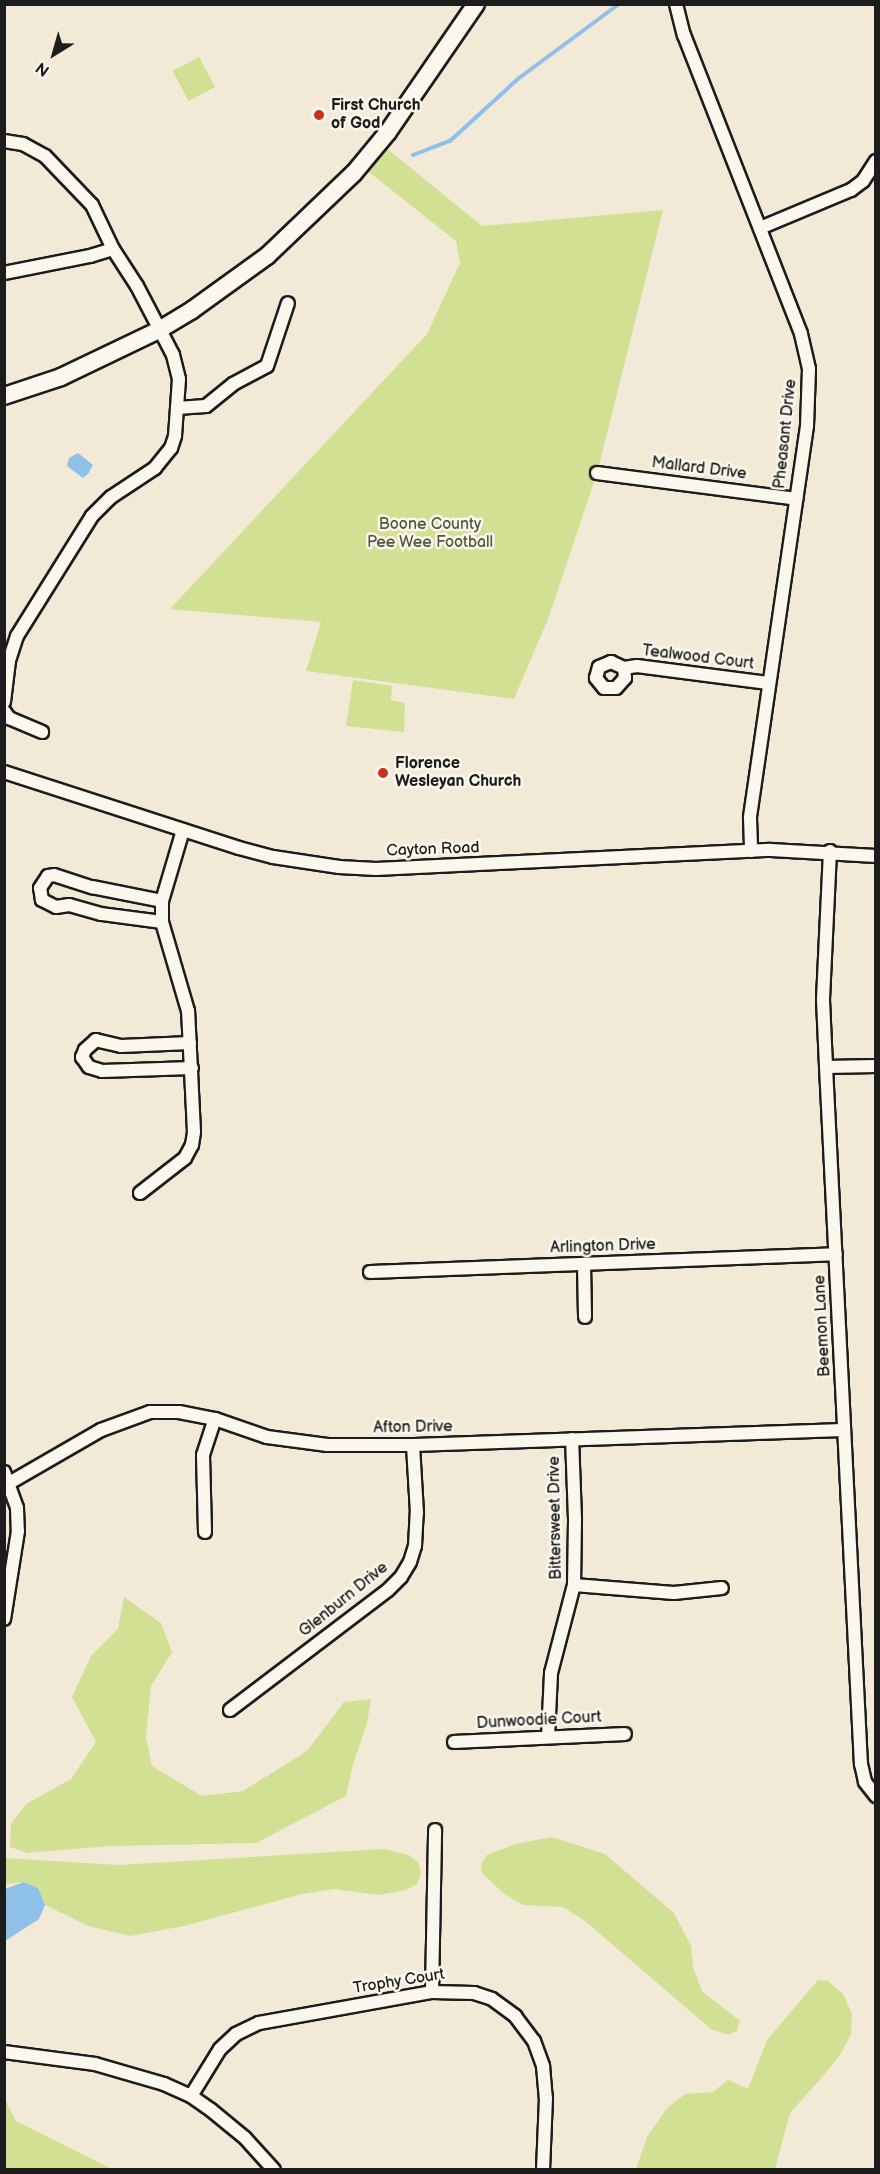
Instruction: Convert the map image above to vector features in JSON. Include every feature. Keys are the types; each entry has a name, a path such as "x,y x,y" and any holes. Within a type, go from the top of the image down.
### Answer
{"main road":[{"path":"4,396 61,377 159,330 236,280 275,249 326,202 388,132 477,4"}],"street":[{"name":"Pheasant Drive","path":"676,4 684,35 801,334 809,369 810,399 750,818 752,851"},
{"path":"4,141 35,149 67,176 93,205 113,249 137,286 177,366 175,436 164,459 111,496 92,516 17,636 9,661 4,702"},
{"path":"759,228 845,194 863,181 876,161"},
{"path":"4,273 90,256 113,249"},
{"path":"177,408 206,406 233,384 267,366 288,303"},
{"name":"Mallard Drive","path":"597,472 796,498"},
{"name":"Tealwood Court","path":"624,668 637,666 768,683"},
{"path":"4,711 9,718 42,732"},
{"name":"Cayton Road","path":"4,772 273,857 330,866 376,869 752,851 830,851 876,856"},
{"path":"140,1193 175,1168 192,1145 195,1118 190,1043 181,984 170,955 162,922 162,901 183,830"},
{"name":"Beemon Lane","path":"830,851 823,1000 826,1067 861,1764 865,1782 876,1796"},
{"path":"162,901 92,887 54,875 48,876 40,888 42,900 56,907 77,906 101,914 162,922"},
{"path":"190,1043 122,1046 96,1041 85,1050 82,1057 89,1067 102,1071 192,1068"},
{"path":"826,1067 876,1066"},
{"name":"Arlington Drive","path":"370,1272 836,1254"},
{"path":"584,1264 585,1317"},
{"name":"Afton Drive","path":"7,1485 101,1430 150,1412 179,1412 215,1419 267,1437 300,1443 413,1445 844,1430"},
{"path":"205,1532 203,1455 215,1419"},
{"name":"Bittersweet Drive","path":"548,1737 551,1673 574,1585 575,1519 572,1439"},
{"name":"Glenburn Drive","path":"230,1710 388,1590 401,1577 410,1562 415,1546 417,1513 413,1445"},
{"path":"4,1472 17,1508 18,1531 4,1619"},
{"path":"574,1585 674,1593 722,1588"},
{"name":"Dunwoodie Court","path":"454,1742 625,1734"},
{"path":"432,1992 435,1830"},
{"name":"Trophy Court","path":"191,2096 220,2049 247,2028 271,2020 432,1992 457,1990 492,1999 515,2016 534,2041 546,2081 543,2169"},
{"path":"4,2052 119,2069 191,2096 237,2130 274,2169"}],"green space":[{"path":"199,57 215,87 188,101 173,71"},
{"name":"Boone County Pee Wee Football","path":"379,142 482,226 663,210 597,473 548,619 514,699 306,671 321,622 170,609 427,334 460,263 456,241 360,165"},
{"path":"353,680 392,686 391,700 405,703 404,732 346,726"},
{"path":"124,1597 161,1623 172,1652 151,1686 146,1737 152,1766 202,1796 243,1791 307,1751 344,1702 371,1699 367,1724 353,1764 346,1796 256,1843 110,1846 27,1853 10,1847 11,1824 26,1804 71,1779 96,1742 72,1697 91,1656 118,1629"},
{"path":"552,1837 605,1854 674,1913 691,1946 693,1967 702,1991 740,2021 737,2031 728,2035 711,2029 585,1921 563,1907 523,1905 503,1893 482,1873 481,1864 487,1855 515,1844"},
{"path":"384,1849 409,1855 418,1862 421,1873 417,1884 406,1890 379,1895 334,1889 302,1894 184,1926 130,1936 88,1926 45,1905 38,1888 24,1882 5,1884 4,1858 119,1865"},
{"path":"818,1980 828,1981 843,1994 852,2014 851,2034 842,2052 790,2113 775,2169 636,2169 647,2137 667,2108 685,2094 713,2092 728,2080 748,2089 767,2040"},
{"path":"4,2097 16,2121 112,2169 5,2169"}],"water":[{"path":"78,453 93,465 83,478 67,466 69,458"},
{"path":"24,1882 38,1888 45,1905 39,1919 5,1941 5,1889"}],"waterway":[{"path":"413,155 450,141 519,78 619,4"}],"place":[{"name":"First Church of God","path":"319,115"},
{"name":"Florence Wesleyan Church","path":"383,773"}]}
